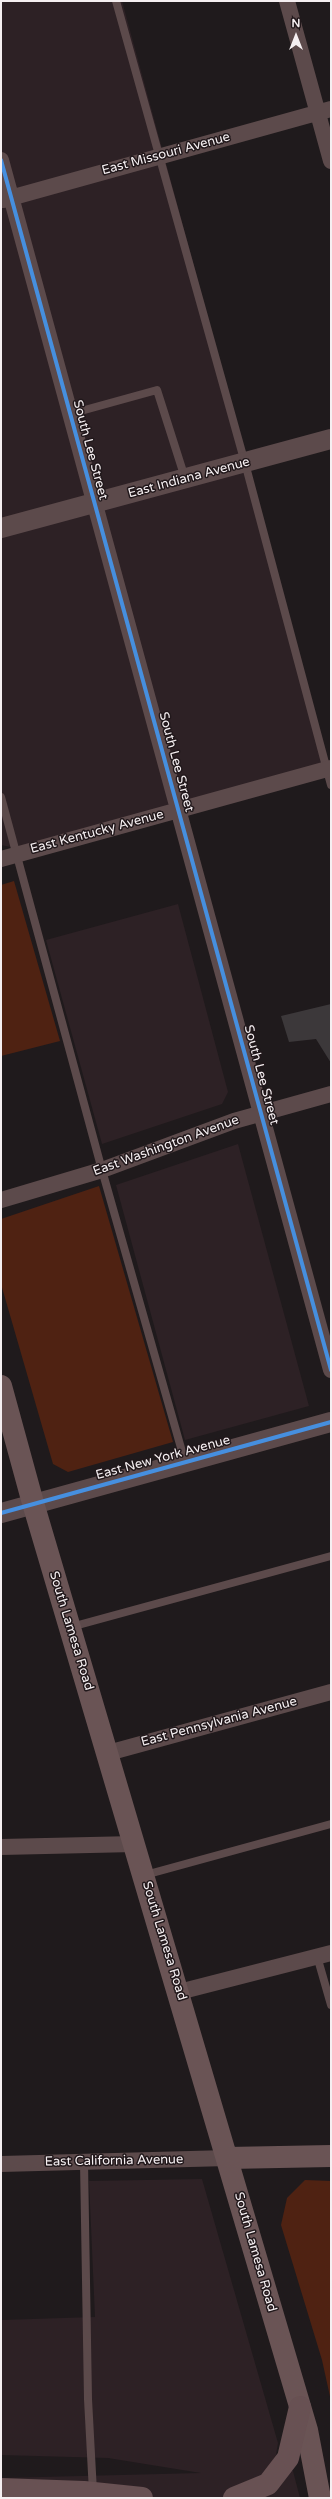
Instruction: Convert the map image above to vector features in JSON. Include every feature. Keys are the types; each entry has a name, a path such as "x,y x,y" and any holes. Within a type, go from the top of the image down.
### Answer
{"main road":[{"name":"South Lamesa Road","path":"1,1386 33,1503 179,1992 300,2407 320,2498"},
{"path":"228,2158 331,2156"},
{"path":"234,2498 268,2484 288,2458 300,2407"},
{"path":"1,2489 93,2492 142,2498"}],"street":[{"path":"287,1 325,111 331,160"},
{"name":"East Missouri Avenue","path":"6,199 325,111"},
{"name":"South Lee Street","path":"1,160 6,199 70,414 331,1370"},
{"name":"East Indiana Avenue","path":"1,528 331,439"},
{"name":"East Kentucky Avenue","path":"8,857 329,769"},
{"name":"East Washington Avenue","path":"1,1200 102,1170 234,1121 331,1094"},
{"name":"East New York Avenue","path":"1,1512 331,1422"},
{"name":"East Pennsylvania Avenue","path":"108,1753 331,1692"},
{"path":"1,1847 135,1844"},
{"path":"179,1992 324,1954"},
{"name":"East California Avenue","path":"1,2164 228,2158"}],"lane":[{"path":"116,1 329,769 331,785"},
{"path":"70,414 157,390 185,479"},
{"path":"1,797 8,857 102,1170 185,1462"},
{"path":"70,1627 331,1556"},
{"path":"144,1875 331,1824"},
{"path":"324,1954 331,2005"},
{"path":"84,2162 88,2399 93,2492"}],"shaded area":[{"path":"1,1 122,1 330,767 25,850 1,845"},
{"path":"14,881 60,1041 1,1056 1,885"},
{"path":"178,904 228,1092 222,1104 102,1144 46,940"},
{"path":"238,1144 309,1406 185,1440 116,1185"},
{"path":"99,1186 173,1442 68,1472 53,1464 1,1284 1,1219"},
{"path":"202,2179 278,2443 276,2455 266,2472 293,2471 300,2498 1,2498 1,2478 201,2473 108,2458 1,2455 1,2320 95,2317 89,2181"},
{"path":"305,2180 331,2181 331,2401 322,2360 281,2225 287,2198"}],"building":[{"path":"331,1004 331,1063 316,1039 289,1042 281,1016"}],"cycle path":[{"path":"1,160 331,1370"},
{"path":"1,1513 331,1422"}]}
